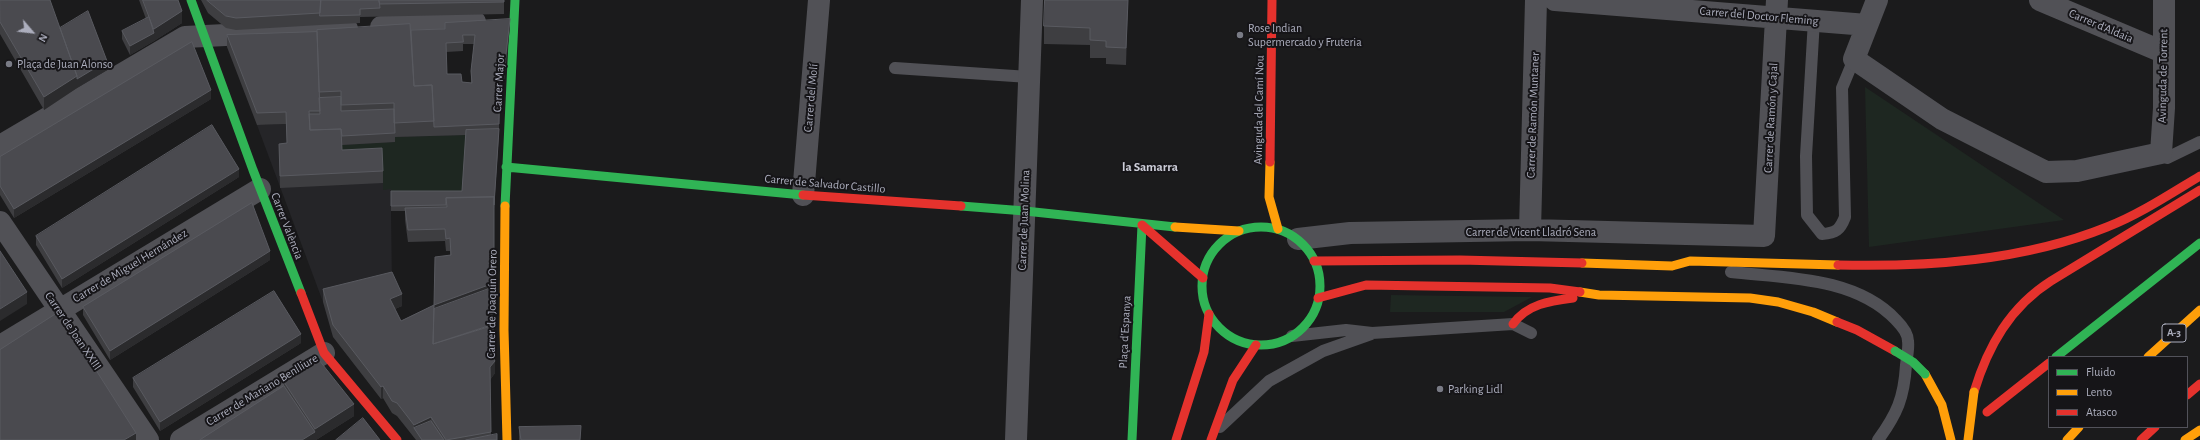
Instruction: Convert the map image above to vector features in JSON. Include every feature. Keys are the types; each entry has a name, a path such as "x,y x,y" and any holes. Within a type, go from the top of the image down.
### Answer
{"main road":[{"name":"Carrer València","path":"192,0 203,36 260,189 324,353 397,440"},
{"name":"Avinguda del Camí Nou","path":"1269,197 1272,0"},
{"name":"Carrer Major","path":"506,167 514,10"},
{"name":"Carrer de Salvador Castillo","path":"506,167 803,195 1024,211 1142,225 1239,231"},
{"name":"Carrer de Joaquín Orero","path":"506,167 503,353 507,440"},
{"path":"1314,261 1460,260 1672,266 1690,261 1802,264 1896,264 1992,257 2042,248 2093,232 2142,211 2200,176"},
{"path":"1968,440 1974,392 1981,370 1990,349 2003,328 2021,304 2045,285 2200,190"},
{"path":"1263,207 1269,197"},
{"path":"1269,197 1278,229"},
{"path":"1250,228 1256,218"},
{"path":"1142,225 1182,258 1203,278"},
{"name":"Plaça d'Espanya","path":"1132,440 1142,225"},
{"path":"1264,227 1278,229 1298,239 1314,261 1319,279 1318,298 1313,313 1304,326 1292,336 1274,343 1256,345 1231,336 1221,329 1209,314 1203,296 1203,278 1207,263 1214,249 1226,239 1239,231 1250,228 1264,227"},
{"path":"2057,356 2200,243"},
{"path":"1318,298 1366,285 1550,288 1600,295 1750,298 1778,302 1813,312 1857,330 1913,362 1925,374 1936,390 1947,419 1951,440"},
{"path":"1513,324 1517,317 1550,300 1600,295"},
{"name":"A-3","path":"2149,356 2200,310"},
{"path":"1176,440 1204,352 1209,314"},
{"path":"1211,437 1233,380 1256,345"},
{"path":"1987,412 2048,364"},
{"path":"2188,394 2200,384"},
{"path":"2067,440 2078,428"},
{"path":"2141,440 2154,428"},
{"path":"2185,440 2200,430"}],"street":[{"name":"Carrer del Molí","path":"803,195 819,0"},
{"name":"Carrer de Juan Molina","path":"1016,440 1032,0"},
{"name":"Carrer de Ramón Muntaner","path":"1530,230 1536,0"},
{"name":"Carrer del Doctor Fleming","path":"1555,0 1777,9 1814,20 1867,25"},
{"path":"1877,0 1854,59 1942,119 2046,172 2077,171 2161,153"},
{"name":"Carrer d'Aldaia","path":"2040,0 2163,52"},
{"name":"Avinguda de Torrent","path":"2161,153 2164,108 2164,0"},
{"name":"Carrer de Ramón y Cajal","path":"1764,236 1777,9"},
{"path":"0,146 185,37 226,36 514,10"},
{"name":"Carrer de Miguel Hernández","path":"0,346 58,309 260,189"},
{"name":"Carrer de Joan XXIII","path":"0,222 148,440"},
{"name":"Carrer de Vicent Lladró Sena","path":"1298,239 1350,233 1530,230 1764,236"},
{"name":"Carrer de Mariano Benlliure","path":"181,440 324,353"}],"lane":[{"path":"1814,20 1806,156 1807,215 1822,234 1833,233 1840,228 1845,218 1842,88 1854,59"},
{"path":"895,68 1029,77"},
{"path":"2161,153 2167,158 2200,142"},
{"path":"1672,266 1809,281 1843,288 1873,301 1887,310 1900,324 1908,340 1904,386 1894,417 1878,440"},
{"path":"1292,336 1346,330 1372,333 1513,324 1531,333"},
{"path":"1211,437 1269,381 1323,351 1372,333"}],"shaded area":[{"path":"1865,87 2064,220 1869,247"},
{"path":"286,124 499,133 494,209 391,211 392,285 323,302 257,125"},
{"path":"466,135 462,196 391,196 391,189 383,190 383,183 342,162 342,145 394,142 394,137"},
{"path":"1391,295 1532,297 1504,312 1390,312"}],"building":[{"path":"0,0 50,0 77,76 44,97 0,22"},
{"path":"143,0 178,0 182,11 154,29"},
{"path":"207,0 321,0 320,13 236,18 226,16"},
{"path":"321,0 379,0 380,8 360,9 360,15 320,16"},
{"path":"379,0 504,0 504,2 380,4"},
{"path":"1045,0 1128,0 1126,48 1106,47 1106,41 1090,40 1090,28 1044,26"},
{"path":"88,11 107,61 77,79 60,28"},
{"path":"149,17 154,33 130,46 122,31"},
{"path":"510,19 504,72 500,72 499,124 434,127 432,85 414,86 411,30 445,29 445,23","holes":["463,35 475,35 471,71 472,83 462,82 461,74 447,74 446,43 463,42"]},
{"path":"410,24 414,86 432,85 434,121 394,123 394,103 341,105 341,91 319,92 317,30"},
{"path":"317,32 320,111 309,111 310,130 341,129 342,150 382,148 383,171 280,176 279,144 287,143 286,112 257,113 227,35"},
{"path":"192,42 211,90 14,209 0,186 0,157"},
{"path":"341,97 341,111 394,109 395,133 342,136 341,129 310,130 309,114 320,114 319,98"},
{"path":"212,125 239,169 62,279 36,236"},
{"path":"499,129 494,205 494,197 446,198 446,205 391,206 391,191 462,191 466,130"},
{"path":"494,197 494,283 434,305 435,257 451,255 450,238 446,239 445,229 408,230 405,208 447,207 446,198"},
{"path":"252,203 270,251 110,351 83,307"},
{"path":"0,251 27,292 0,309"},
{"path":"392,272 402,294 390,299 401,321 434,305 433,344 491,325 494,332 491,334 495,343 491,344 495,355 492,356 495,361 490,367 491,432 446,440 431,417 414,425 397,403 392,401 383,386 381,387 333,325 323,289"},
{"path":"494,287 491,326 433,344 434,309"},
{"path":"274,291 301,334 160,422 133,378"},
{"path":"59,312 136,433 124,440 0,440 0,350"},
{"path":"319,360 354,404 315,429 284,382"},
{"path":"284,386 315,432 302,440 200,440"},
{"path":"363,418 380,440 336,440"},
{"path":"431,421 444,440 422,440 414,428"},
{"path":"581,426 580,440 521,440 519,427"},
{"path":"497,434 497,440 466,440"}],"traffic: fast":[{"path":"191,0 253,170 301,293"},
{"path":"505,206 515,0"},
{"path":"506,167 803,195"},
{"path":"961,206 1025,211 1175,227"},
{"path":"1132,440 1142,225"},
{"path":"1261,227 1283,232 1294,237 1310,253 1315,264 1320,286 1315,308 1310,319 1294,335 1283,340 1261,345 1239,340 1228,335 1212,319 1207,308 1202,286 1207,264 1212,253 1228,237 1239,232 1261,227"},
{"path":"2057,356 2200,243"},
{"path":"1895,351 1913,362 1925,374"}],"traffic: slow":[{"path":"1270,162 1269,197 1278,229"},
{"path":"505,206 504,330 507,440"},
{"path":"1175,227 1239,231"},
{"path":"1582,263 1672,266 1690,261 1838,265"},
{"path":"1580,292 1599,295 1750,298 1778,302 1813,312 1837,322"},
{"path":"2149,356 2200,310"},
{"path":"1925,374 1942,405 1951,440"},
{"path":"1968,440 1974,392"},
{"path":"2067,440 2078,428"},
{"path":"2185,440 2200,430"}],"traffic: jam":[{"path":"1270,162 1272,0"},
{"path":"1838,265 1906,265 1941,263 1975,260 2042,248 2119,222 2155,203 2200,176"},
{"path":"1974,392 1986,359 2002,329 2012,315 2036,291 2200,190"},
{"path":"803,195 961,206"},
{"path":"1142,225 1203,278"},
{"path":"1314,261 1460,260 1582,263"},
{"path":"1318,298 1366,285 1550,288 1580,292"},
{"path":"301,293 324,353 397,440"},
{"path":"1513,324 1519,317 1532,308 1548,302 1573,298"},
{"path":"1176,440 1204,352 1209,314"},
{"path":"1837,322 1857,330 1895,351"},
{"path":"1211,440 1233,380 1256,345"},
{"path":"1987,412 2048,364"},
{"path":"2188,394 2200,384"},
{"path":"2141,440 2154,428"}],"place":[{"name":"Rose Indian Supermercado y Fruteria","path":"1240,35"},
{"name":"Plaça de Juan Alonso","path":"9,64"},
{"name":"Parking Lidl","path":"1440,389"}],"district":[{"name":"la Samarra","path":"1150,167"}]}
